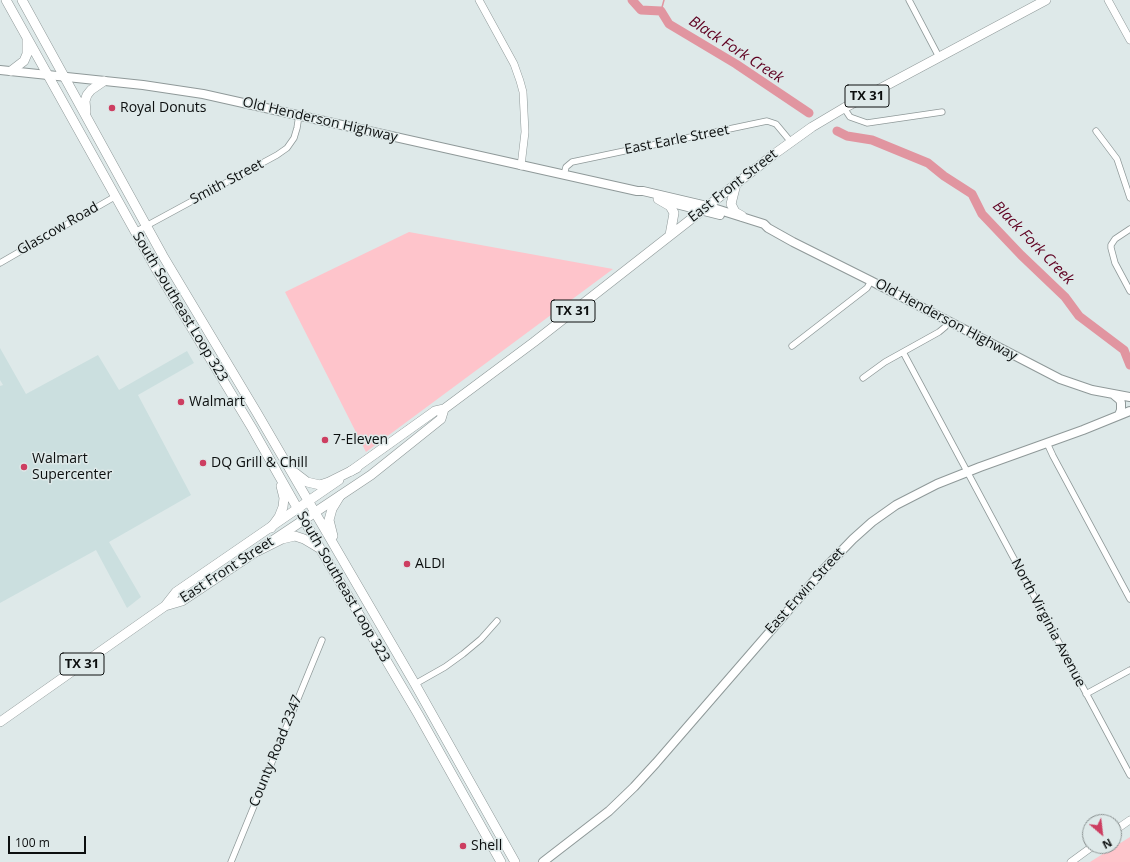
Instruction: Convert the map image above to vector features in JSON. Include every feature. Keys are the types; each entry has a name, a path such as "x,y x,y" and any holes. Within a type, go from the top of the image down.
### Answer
{"main road":[{"name":"South Southeast Loop 323","path":"6,0 156,269 418,714 501,862"},
{"name":"South Southeast Loop 323","path":"22,0 173,274 290,469 415,684 515,862"},
{"name":"East Front Street","path":"165,606 176,592 357,468 435,411 444,409 534,342 704,208 812,127 844,108 1046,0"},
{"path":"11,71 24,61 27,54 27,39"},
{"name":"Old Henderson Highway","path":"0,70 65,76 203,94 521,166 637,191 643,191 704,208 762,228 768,228"},
{"path":"88,119 85,101 87,95 91,90 104,81"},
{"path":"736,184 731,204 735,212 742,216"},
{"name":"Old Henderson Highway","path":"637,191 642,195 742,216 764,224 768,228 793,242 949,321 1032,366 1084,388 1130,397"},
{"path":"658,199 670,206 674,213 670,235"},
{"path":"205,350 216,344"},
{"path":"1114,395 1120,400 1121,403 1119,415"},
{"name":"East Front Street","path":"165,606 182,601 372,474 441,419 444,409"},
{"name":"East Erwin Street","path":"543,862 609,811 634,787 656,764 825,568 852,539 872,522 902,502 968,471 1047,443 1130,410"},
{"path":"290,469 307,482 320,485 357,468"},
{"path":"271,528 282,512 284,503 284,494 276,471"},
{"path":"340,496 332,509 329,520 330,527 342,560"},
{"path":"258,551 282,539 295,536 304,538 321,550"},
{"name":"TX 31","path":"0,722 165,606"}],"street":[{"path":"479,0 514,64 523,92 525,132 521,166"},
{"path":"909,0 940,57"},
{"path":"1108,0 1130,40"},
{"path":"844,108 850,117 867,123 942,112"},
{"name":"Smith Street","path":"135,232 277,155 287,148 294,138 299,115"},
{"name":"East Earle Street","path":"564,175 566,167 572,162 764,122 776,124 791,142"},
{"path":"1096,131 1117,159 1130,198"},
{"name":"Glascow Road","path":"0,263 116,196"},
{"path":"1130,229 1118,236 1111,245 1112,254 1130,291"},
{"path":"792,346 867,288 871,281"},
{"path":"863,378 885,362 939,332 945,328 949,321"},
{"name":"North Virginia Avenue","path":"903,352 1130,775"},
{"path":"1047,443 1130,599"},
{"path":"415,684 445,667 463,654 481,639 497,621"},
{"name":"County Road 2347","path":"230,862 322,640"},
{"path":"1086,694 1130,670"},
{"path":"1070,862 1082,854"}],"shaded area":[{"path":"409,232 613,269 366,452 285,292"},
{"path":"0,348 26,394 98,355 119,390 187,351 194,363 138,395 191,495 109,542 141,597 127,608 96,550 0,603 0,386 3,385 0,380"},
{"path":"1130,837 1130,862 1090,862 1103,854 1122,854 1122,842"}],"waterway":[{"name":"Black Fork Creek","path":"632,0 641,10 661,11 669,24 736,64 809,113"},
{"path":"661,11 664,0"},
{"name":"Black Fork Creek","path":"837,131 847,136 872,140 928,163 944,176 972,194 982,214 1021,255 1065,297 1079,316 1124,350 1130,365"}],"place":[{"name":"Royal Donuts","path":"112,108"},
{"name":"Walmart","path":"181,402"},
{"name":"7-Eleven","path":"325,440"},
{"name":"DQ Grill & Chill","path":"203,463"},
{"name":"Walmart Supercenter","path":"24,467"},
{"name":"ALDI","path":"407,564"},
{"name":"Shell","path":"463,846"}]}
